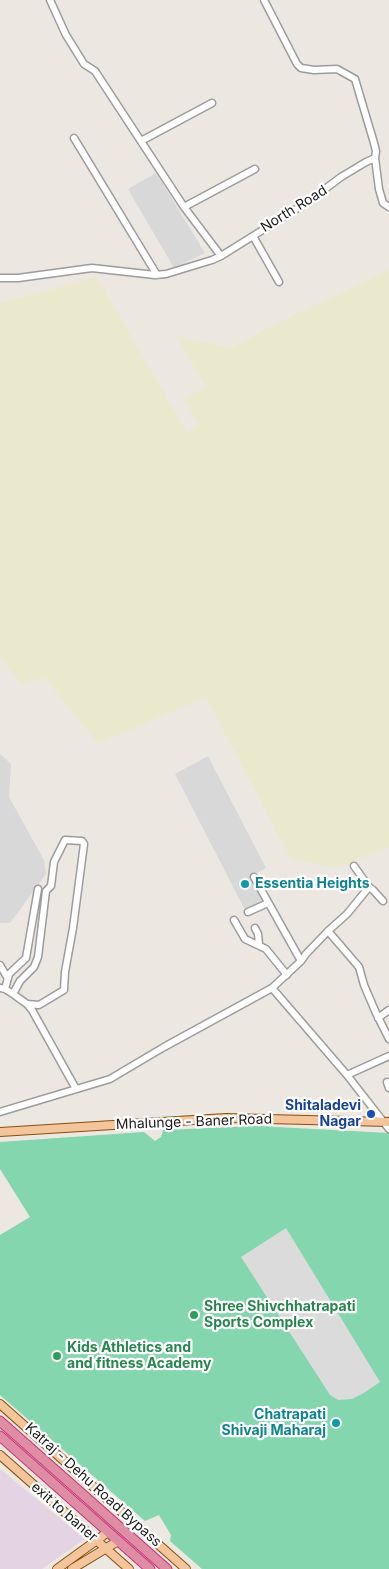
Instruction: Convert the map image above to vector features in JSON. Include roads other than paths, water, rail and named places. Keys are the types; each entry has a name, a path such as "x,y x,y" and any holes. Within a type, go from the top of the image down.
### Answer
{"highway":[{"name":"Katraj - Dehu Road Bypass","path":"0,1421 167,1569"},
{"name":"Katraj - Dehu Road Bypass","path":"0,1436 150,1569"}],"main road":[{"name":"Mhalunge - Baner Road","path":"0,1132 226,1118 386,1121"},
{"path":"0,1404 186,1569"},
{"name":"exit to baner","path":"0,1455 129,1569"},
{"path":"74,1487 83,1478"},
{"path":"57,1569 108,1532"},
{"path":"72,1569 118,1541"}],"street":[{"path":"50,0 66,35 84,64 95,71 184,207 222,256"},
{"path":"264,0 297,64 301,68 314,70 337,69 355,79 376,151 374,158 379,189 383,203 389,207"},
{"path":"141,141 212,104"},
{"path":"74,138 158,275"},
{"name":"North Road","path":"0,278 18,278 92,268 158,275 166,274 222,256 374,158"},
{"path":"184,207 255,170"},
{"path":"253,236 278,282"},
{"path":"12,994 20,980 34,967 38,958 46,891 52,886 54,862 65,840 82,841 84,844 64,990 40,1005 27,1004"},
{"path":"354,866 369,888 383,902"},
{"path":"254,877 301,961"},
{"path":"38,888 26,958 7,977 2,989 27,1004 32,1010 76,1089"},
{"path":"0,1112 110,1079 272,988 347,914 369,888"},
{"path":"248,912 268,903"},
{"path":"234,920 245,939 259,944 266,949 287,975"},
{"path":"255,928 259,944"},
{"path":"328,931 359,967 364,985 389,1039"},
{"path":"0,965 7,977"},
{"path":"272,988 386,1121 389,1129"},
{"path":"378,1018 389,1010"},
{"path":"347,1075 389,1056"}],"place":[{"name":"Essentia Heights","path":"245,884"},
{"name":"Shitaladevi Nagar","path":"371,1114"},
{"name":"Shree Shivchhatrapati Sports Complex","path":"194,1315"},
{"name":"Kids Athletics and and fitness Academy","path":"57,1356"},
{"name":"Chatrapati Shivaji Maharaj","path":"336,1423"}]}
